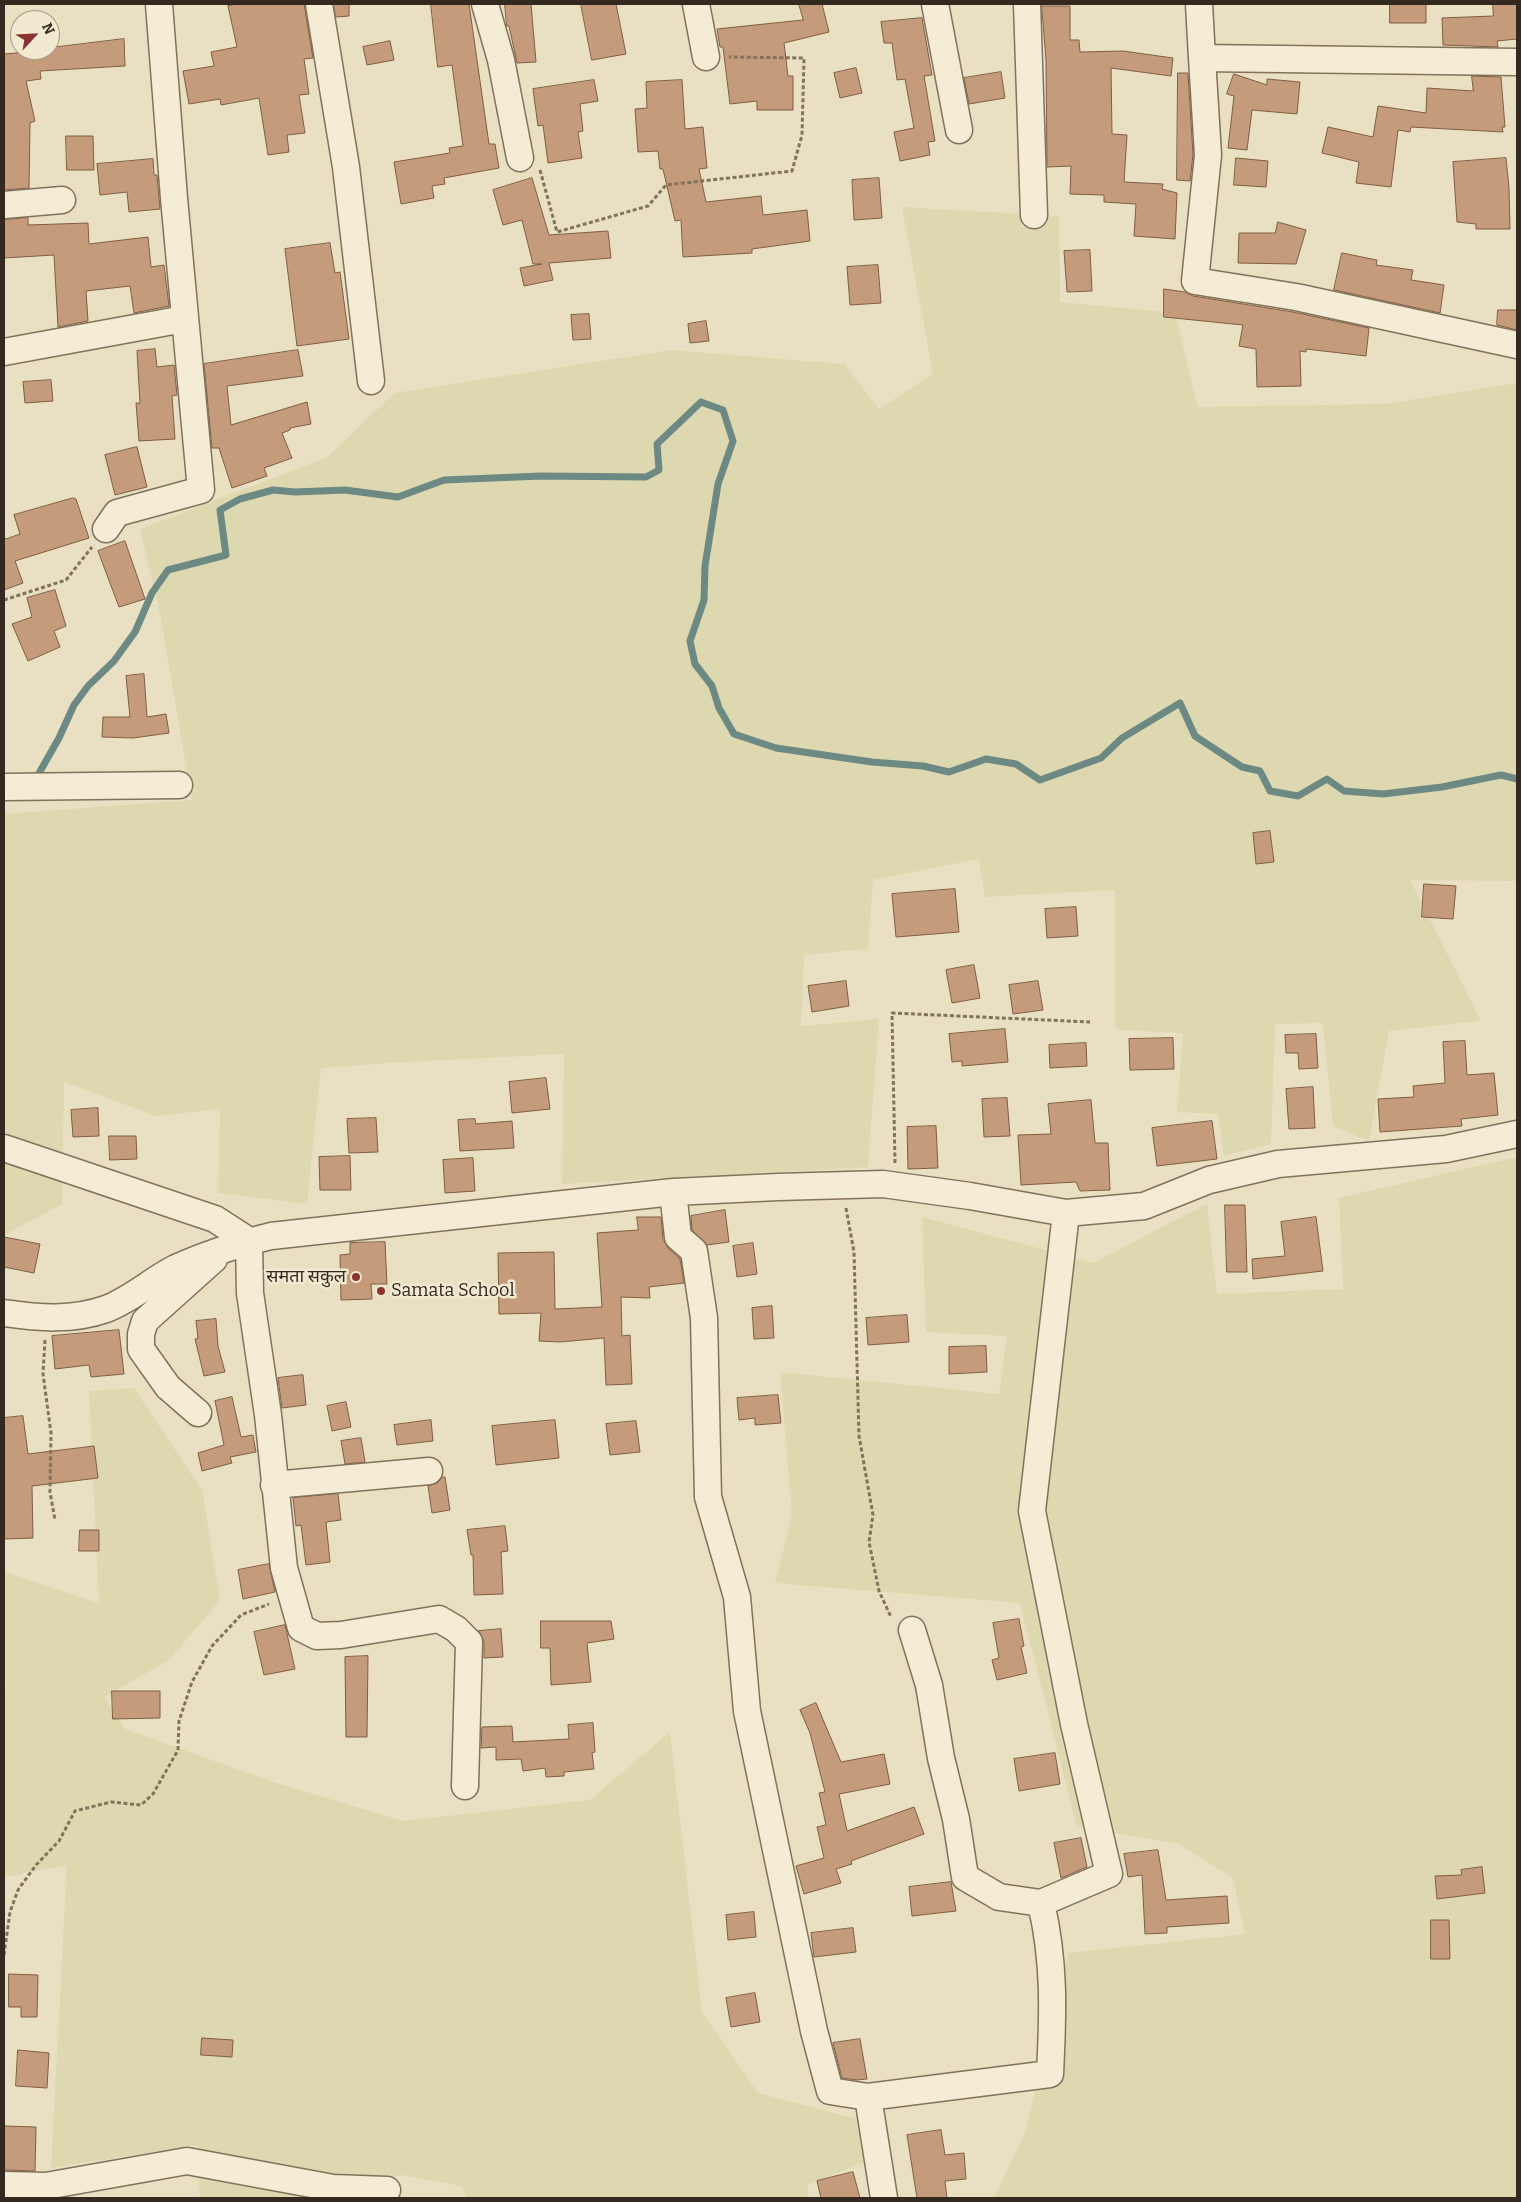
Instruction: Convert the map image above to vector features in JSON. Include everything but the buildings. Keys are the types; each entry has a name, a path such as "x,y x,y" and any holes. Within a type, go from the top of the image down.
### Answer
{"street":[{"path":"106,529 118,513 201,490 184,319 159,4"},
{"path":"319,4 346,167 371,381"},
{"path":"485,4 501,60 520,158"},
{"path":"696,4 706,57"},
{"path":"936,4 959,130"},
{"path":"1027,4 1034,215"},
{"path":"1199,4 1208,155 1195,281 1296,297 1517,345"},
{"path":"1202,58 1517,62"},
{"path":"4,205 62,200"},
{"path":"4,352 184,319"},
{"path":"10,787 179,785"},
{"path":"4,1313 47,1319 106,1309 123,1301 175,1269 238,1245 314,1231 673,1192 841,1185 896,1186 970,1196 1066,1213 1144,1206 1209,1180 1278,1164 1446,1149 1517,1134"},
{"path":"4,1148 215,1219 238,1245 250,1293 268,1415 284,1568 301,1628 317,1636 341,1635 439,1619 456,1629 469,1642 466,1786"},
{"path":"673,1192 678,1237 694,1251 704,1318 708,1497 738,1597 748,1711 814,2031 830,2091 868,2097 1050,2074 1054,1999 1048,1931 1041,1903"},
{"path":"912,1630 929,1685 941,1758 956,1819 965,1877 998,1897 1041,1903 1109,1874 1074,1724 1032,1512 1066,1213"},
{"path":"198,1413 168,1387 141,1349 141,1334 145,1321 238,1245"},
{"path":"274,1485 429,1471"},
{"path":"868,2097 884,2198"},
{"path":"4,2185 46,2186 187,2161 333,2188 387,2190"}],"path":[{"path":"520,158 539,169 557,232 648,206 666,185 792,171 802,136 804,58 706,57"},
{"path":"4,600 66,580 106,529"},
{"path":"896,1186 892,1013 1090,1022"},
{"path":"841,1185 854,1252 859,1436 873,1515 869,1542 879,1591 889,1616 912,1630"},
{"path":"47,1319 43,1374 51,1433 50,1492 55,1520"},
{"path":"4,1954 10,1912 18,1890 36,1865 59,1841 76,1810 111,1802 141,1805 153,1794 178,1750 179,1721 189,1690 212,1646 242,1615 291,1596"}],"shaded area":[{"path":"902,207 1059,216 1060,302 1175,313 1198,407 1384,404 1517,383 1517,881 1410,880 1481,1021 1389,1031 1369,1141 1333,1126 1323,1023 1275,1024 1271,1144 1224,1156 1218,1114 1177,1112 1183,1033 1119,1030 1115,1025 1115,890 985,897 979,859 873,880 868,949 804,955 801,1026 879,1019 868,1167 562,1184 564,1054 404,1062 321,1068 307,1204 218,1193 220,1109 156,1116 64,1082 62,1204 4,1235 4,814 192,800 160,614 140,529 328,457 394,393 672,350 844,364 879,409 933,374"},
{"path":"1517,1157 1517,2198 994,2198 1025,2133 1069,1953 1245,1934 1233,1878 1179,1844 1077,1827 1020,1603 775,1583 792,1514 780,1372 999,1394 1007,1336 926,1332 922,1217 1093,1263 1207,1204 1217,1294 1343,1289 1339,1198"},
{"path":"134,1388 202,1490 220,1600 169,1660 104,1697 125,1729 273,1782 403,1821 590,1800 670,1732 702,2012 758,2093 856,2119 865,2162 807,2185 809,2198 467,2198 461,2186 401,2175 307,2198 200,2198 197,2145 51,2168 67,1865 4,1877 4,1693 6,1692 4,1572 99,1603 89,1391"}],"waterway":[{"path":"34,782 59,738 74,705 88,686 114,661 135,632 152,593 168,570 226,555 220,510 240,499 273,490 295,492 345,490 398,497 444,480 541,476 646,477 659,470 657,444 701,402 723,410 733,441 718,484 705,566 704,600 690,641 695,664 712,686 719,708 734,734 776,748 872,762 923,766 949,772 986,759 1016,764 1040,780 1101,758 1122,738 1180,703 1195,736 1242,767 1260,771 1270,791 1298,796 1327,779 1344,791 1383,794 1442,787 1501,775 1517,779"}],"place":[{"name":"समता सकुल","path":"356,1277"},
{"name":"Samata School","path":"381,1291"}]}
